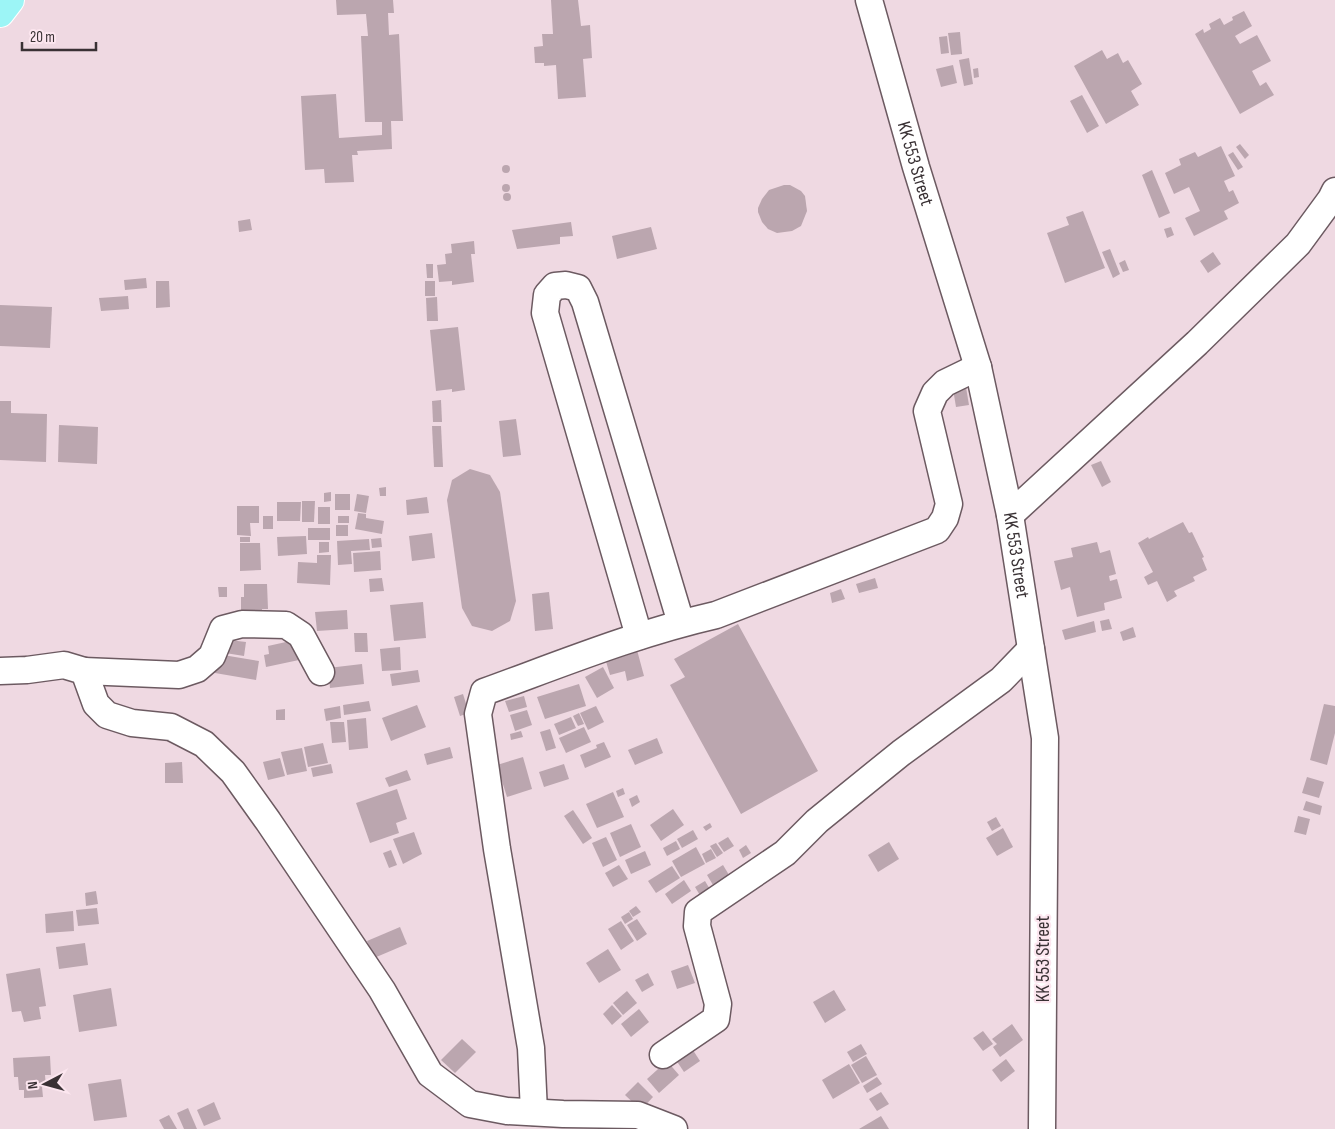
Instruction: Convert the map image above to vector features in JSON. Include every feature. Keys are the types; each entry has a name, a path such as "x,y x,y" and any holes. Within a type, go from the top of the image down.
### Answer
{"main road":[{"path":"0,13 10,0"}],"street":[{"name":"KK 553 Street","path":"869,0 916,167 978,367 1010,515 1045,738 1042,1129"},
{"path":"1010,515 1197,343 1298,244 1335,191"},
{"path":"639,636 545,313 547,295 555,286 566,285 578,288 585,302 681,623"},
{"path":"534,1112 531,1048 497,849 478,714 484,692 639,636 716,614 936,530 946,518 948,504 927,412 935,393 945,383 978,367"},
{"path":"0,671 26,670 64,664 84,671 180,675 197,669 212,656 223,629 242,624 251,624 286,625 294,630 302,636 321,672"},
{"path":"663,1055 716,1019 718,1004 697,926 698,912 786,853 817,821 894,759 1000,680 1031,649"},
{"path":"84,671 96,704 107,715 132,723 171,727 204,744 233,772 382,990 430,1074 470,1104 508,1111 638,1115 674,1129"}],"building":[{"path":"336,0 393,0 394,13 388,13 389,35 399,34 403,121 391,121 392,149 357,151 358,155 352,155 354,182 325,183 324,169 305,170 301,96 336,94 339,138 382,135 382,122 365,122 361,36 368,36 366,14 337,15"},
{"path":"551,0 578,0 581,26 590,25 592,58 583,59 586,97 558,99 556,65 544,66 544,63 535,63 534,47 543,46 542,34 553,34"},
{"path":"1244,11 1252,26 1235,36 1240,44 1257,35 1271,61 1252,71 1260,86 1266,82 1274,95 1240,114 1195,34 1203,29 1204,33 1211,29 1209,24 1220,18 1224,25 1233,20 1232,17"},
{"path":"960,32 962,54 951,55 948,33"},
{"path":"947,36 949,53 941,54 939,37"},
{"path":"1102,50 1107,59 1118,53 1123,63 1128,60 1142,84 1131,91 1139,105 1106,124 1074,66"},
{"path":"969,58 973,84 964,86 959,60"},
{"path":"953,65 957,83 941,87 936,69"},
{"path":"978,68 979,77 974,78 973,69"},
{"path":"1082,95 1099,126 1087,133 1070,101"},
{"path":"1240,144 1249,155 1245,159 1236,147"},
{"path":"1221,146 1235,176 1224,181 1229,192 1233,190 1239,203 1224,211 1228,219 1194,236 1185,218 1200,211 1189,187 1174,194 1165,173 1181,165 1179,159 1195,152 1198,157"},
{"path":"1233,152 1243,167 1238,170 1228,155"},
{"path":"506,165 510,169 506,173 502,169"},
{"path":"1152,170 1170,213 1159,218 1142,175"},
{"path":"506,184 510,188 506,192 502,188"},
{"path":"790,185 801,191 805,196 807,211 801,226 792,231 777,233 768,229 762,222 758,208 769,190"},
{"path":"507,193 511,197 507,201 503,197"},
{"path":"1083,211 1105,268 1065,283 1047,233 1069,225 1066,217"},
{"path":"250,219 252,230 239,232 238,221"},
{"path":"571,222 573,236 560,237 560,244 517,249 512,230"},
{"path":"651,227 657,249 617,259 612,236"},
{"path":"1171,227 1174,235 1167,238 1164,229"},
{"path":"474,241 475,254 471,254 474,282 452,285 452,281 439,282 437,265 446,264 445,254 452,253 451,244"},
{"path":"1110,249 1120,274 1113,278 1102,252"},
{"path":"1213,252 1221,264 1208,273 1200,261"},
{"path":"1125,260 1129,270 1123,272 1119,263"},
{"path":"426,264 433,264 433,278 427,278"},
{"path":"146,278 147,288 125,290 124,280"},
{"path":"156,281 169,281 170,307 156,308"},
{"path":"425,281 435,281 435,296 425,296"},
{"path":"128,296 129,309 101,311 99,298"},
{"path":"437,297 438,321 427,321 426,298"},
{"path":"0,305 52,307 50,348 0,346"},
{"path":"458,327 465,390 452,392 452,389 436,391 430,330"},
{"path":"965,381 969,405 956,407 952,383"},
{"path":"441,400 442,422 433,422 432,401"},
{"path":"0,401 11,401 11,413 47,414 46,462 0,460"},
{"path":"516,419 521,455 503,457 499,421"},
{"path":"59,425 98,427 97,464 58,462"},
{"path":"432,426 441,426 443,467 434,467"},
{"path":"1101,461 1111,482 1102,487 1091,465"},
{"path":"470,469 490,475 500,492 516,601 510,621 492,631 472,626 462,608 447,500 452,480"},
{"path":"386,487 386,496 380,496 379,488"},
{"path":"331,492 331,501 324,502 324,493"},
{"path":"335,494 350,494 350,510 335,510"},
{"path":"357,494 369,496 366,513 354,511"},
{"path":"427,497 429,513 407,515 406,500"},
{"path":"302,501 315,501 314,522 302,522"},
{"path":"277,502 301,502 300,521 277,521"},
{"path":"237,506 259,506 259,523 250,523 251,536 237,535"},
{"path":"318,507 330,507 330,524 318,524"},
{"path":"358,513 366,514 366,518 384,521 382,534 355,529"},
{"path":"263,516 273,516 273,529 263,529"},
{"path":"338,516 349,516 349,523 338,523"},
{"path":"1183,522 1189,533 1192,532 1204,557 1202,558 1207,570 1193,577 1195,581 1174,591 1177,596 1167,602 1157,581 1148,585 1144,577 1153,572 1138,543"},
{"path":"336,525 348,525 348,536 336,536"},
{"path":"308,528 330,528 330,540 308,540"},
{"path":"432,533 435,558 412,561 409,536"},
{"path":"306,536 307,554 278,556 277,537"},
{"path":"240,537 250,537 250,542 240,542"},
{"path":"381,538 382,547 372,548 371,539"},
{"path":"369,539 370,550 351,551 352,564 338,565 337,541"},
{"path":"319,542 329,542 329,552 319,553"},
{"path":"1097,542 1100,553 1110,550 1116,574 1109,576 1110,581 1117,579 1122,598 1104,603 1105,610 1077,617 1070,587 1061,590 1054,561 1073,557 1071,548"},
{"path":"240,543 260,543 261,570 240,571"},
{"path":"380,551 381,570 354,572 353,553"},
{"path":"317,555 331,555 330,585 297,583 298,562 317,563"},
{"path":"382,578 384,591 370,592 369,579"},
{"path":"875,578 878,588 859,593 856,584"},
{"path":"244,584 267,584 268,609 262,609 262,617 241,618 241,597 244,597"},
{"path":"218,587 227,587 227,597 219,597"},
{"path":"841,589 845,599 832,603 830,593"},
{"path":"549,592 553,629 535,631 532,594"},
{"path":"423,602 426,638 394,641 390,605"},
{"path":"347,610 348,629 317,631 315,612"},
{"path":"1109,619 1112,629 1102,631 1100,621"},
{"path":"1094,621 1096,632 1065,640 1062,630"},
{"path":"738,624 818,771 741,814 670,685 685,677 674,659"},
{"path":"1133,627 1136,637 1123,641 1120,632"},
{"path":"354,633 367,633 368,652 355,652"},
{"path":"221,639 246,642 244,656 219,652"},
{"path":"295,640 299,660 266,667 264,655 269,654 268,646"},
{"path":"400,647 401,670 382,671 380,649"},
{"path":"637,650 644,676 627,681 625,671 610,675 605,658"},
{"path":"217,654 259,661 256,680 215,673"},
{"path":"362,664 364,684 330,688 328,668"},
{"path":"603,667 614,688 597,698 585,677"},
{"path":"418,670 420,682 392,686 390,674"},
{"path":"579,684 586,706 545,719 537,697"},
{"path":"463,694 469,713 460,716 454,697"},
{"path":"524,696 527,707 509,712 505,701"},
{"path":"369,701 371,711 344,715 343,705"},
{"path":"1324,704 1335,706 1335,733 1327,765 1310,760"},
{"path":"417,705 426,727 391,741 382,718"},
{"path":"340,706 341,718 326,721 324,709"},
{"path":"596,706 604,722 588,730 580,713"},
{"path":"285,709 285,720 276,720 276,710"},
{"path":"527,710 532,725 515,731 510,715"},
{"path":"579,713 584,724 578,726 573,716"},
{"path":"571,717 576,728 559,735 554,724"},
{"path":"366,718 368,748 349,750 347,720"},
{"path":"330,722 344,722 346,742 332,743"},
{"path":"584,727 591,742 566,753 559,738"},
{"path":"550,729 556,748 546,751 540,732"},
{"path":"521,731 523,737 511,740 510,734"},
{"path":"657,738 663,753 635,765 628,750"},
{"path":"604,742 611,757 585,768 580,755 597,748 596,745"},
{"path":"323,743 328,763 308,767 304,747"},
{"path":"450,747 453,758 427,765 424,754"},
{"path":"302,748 307,771 287,775 281,752"},
{"path":"523,757 532,789 507,797 497,765"},
{"path":"280,758 285,776 268,780 263,762"},
{"path":"182,762 183,783 165,783 165,763"},
{"path":"331,764 333,773 313,777 311,768"},
{"path":"564,764 569,779 544,787 539,772"},
{"path":"407,770 411,780 389,787 385,778"},
{"path":"1307,777 1324,782 1319,798 1302,793"},
{"path":"623,788 625,794 618,797 616,791"},
{"path":"397,789 407,819 396,823 399,833 370,843 356,803"},
{"path":"613,792 624,817 597,828 586,804"},
{"path":"637,795 640,802 632,807 629,799"},
{"path":"1306,801 1322,806 1320,815 1303,810"},
{"path":"673,809 684,825 661,841 650,825"},
{"path":"573,810 592,838 583,844 564,816"},
{"path":"1298,816 1310,819 1306,835 1294,832"},
{"path":"996,817 1001,826 992,831 987,822"},
{"path":"710,823 712,827 706,831 703,827"},
{"path":"631,824 641,847 620,857 610,833"},
{"path":"1003,828 1013,847 997,856 986,838"},
{"path":"693,830 698,839 682,848 677,839"},
{"path":"414,832 422,854 403,864 393,839"},
{"path":"606,837 617,860 603,867 592,843"},
{"path":"728,837 734,846 724,852 718,843"},
{"path":"676,841 680,849 667,856 663,848"},
{"path":"889,842 899,859 878,872 868,855"},
{"path":"716,843 723,853 717,857 710,846"},
{"path":"746,845 751,853 743,858 739,850"},
{"path":"696,847 705,864 681,877 672,861"},
{"path":"711,849 716,858 706,863 702,854"},
{"path":"391,850 397,865 389,868 383,853"},
{"path":"645,851 651,865 631,874 625,860"},
{"path":"619,865 628,879 613,887 605,873"},
{"path":"723,865 729,875 713,885 707,875"},
{"path":"672,866 680,878 656,893 648,881"},
{"path":"684,880 691,891 672,904 665,894"},
{"path":"705,881 711,891 701,897 695,887"},
{"path":"96,891 98,904 86,906 85,893"},
{"path":"636,906 641,912 633,917 629,911"},
{"path":"97,908 99,924 78,926 76,910"},
{"path":"73,911 74,931 46,933 45,914"},
{"path":"629,912 633,919 625,924 621,917"},
{"path":"637,919 647,934 637,941 627,925"},
{"path":"621,921 634,941 621,950 608,929"},
{"path":"400,927 407,944 374,958 367,941"},
{"path":"85,943 88,965 59,969 56,947"},
{"path":"608,949 621,970 599,983 586,963"},
{"path":"688,965 695,983 677,989 671,971"},
{"path":"40,968 46,1006 39,1007 41,1019 24,1022 21,1011 12,1012 6,974"},
{"path":"648,973 654,985 642,992 635,980"},
{"path":"111,988 117,1026 79,1032 73,995"},
{"path":"834,990 846,1010 825,1023 813,1002"},
{"path":"627,991 637,1003 623,1015 613,1003"},
{"path":"612,1005 622,1016 612,1025 603,1014"},
{"path":"639,1009 649,1022 631,1037 621,1024"},
{"path":"1012,1024 1023,1040 1000,1057 993,1047 997,1044 992,1039"},
{"path":"983,1031 993,1044 983,1051 973,1038"},
{"path":"462,1039 476,1052 455,1073 441,1060"},
{"path":"689,1044 700,1061 684,1072 672,1054"},
{"path":"861,1044 867,1054 853,1062 847,1052"},
{"path":"50,1056 51,1075 45,1075 46,1087 42,1087 43,1097 24,1098 24,1090 19,1090 18,1077 14,1077 13,1058"},
{"path":"866,1056 877,1075 862,1083 851,1065"},
{"path":"1006,1059 1015,1071 1001,1082 992,1070"},
{"path":"667,1061 679,1075 659,1093 647,1079"},
{"path":"849,1064 860,1083 833,1099 822,1080"},
{"path":"877,1077 882,1084 867,1093 863,1086"},
{"path":"121,1079 127,1117 94,1121 88,1084"},
{"path":"638,1082 653,1097 641,1110 625,1095"},
{"path":"881,1092 889,1104 877,1111 869,1099"},
{"path":"214,1102 221,1119 204,1126 197,1110"},
{"path":"188,1108 197,1129 184,1129 177,1113"},
{"path":"169,1115 177,1129 164,1129 159,1120"},
{"path":"881,1116 889,1129 859,1129"}]}
